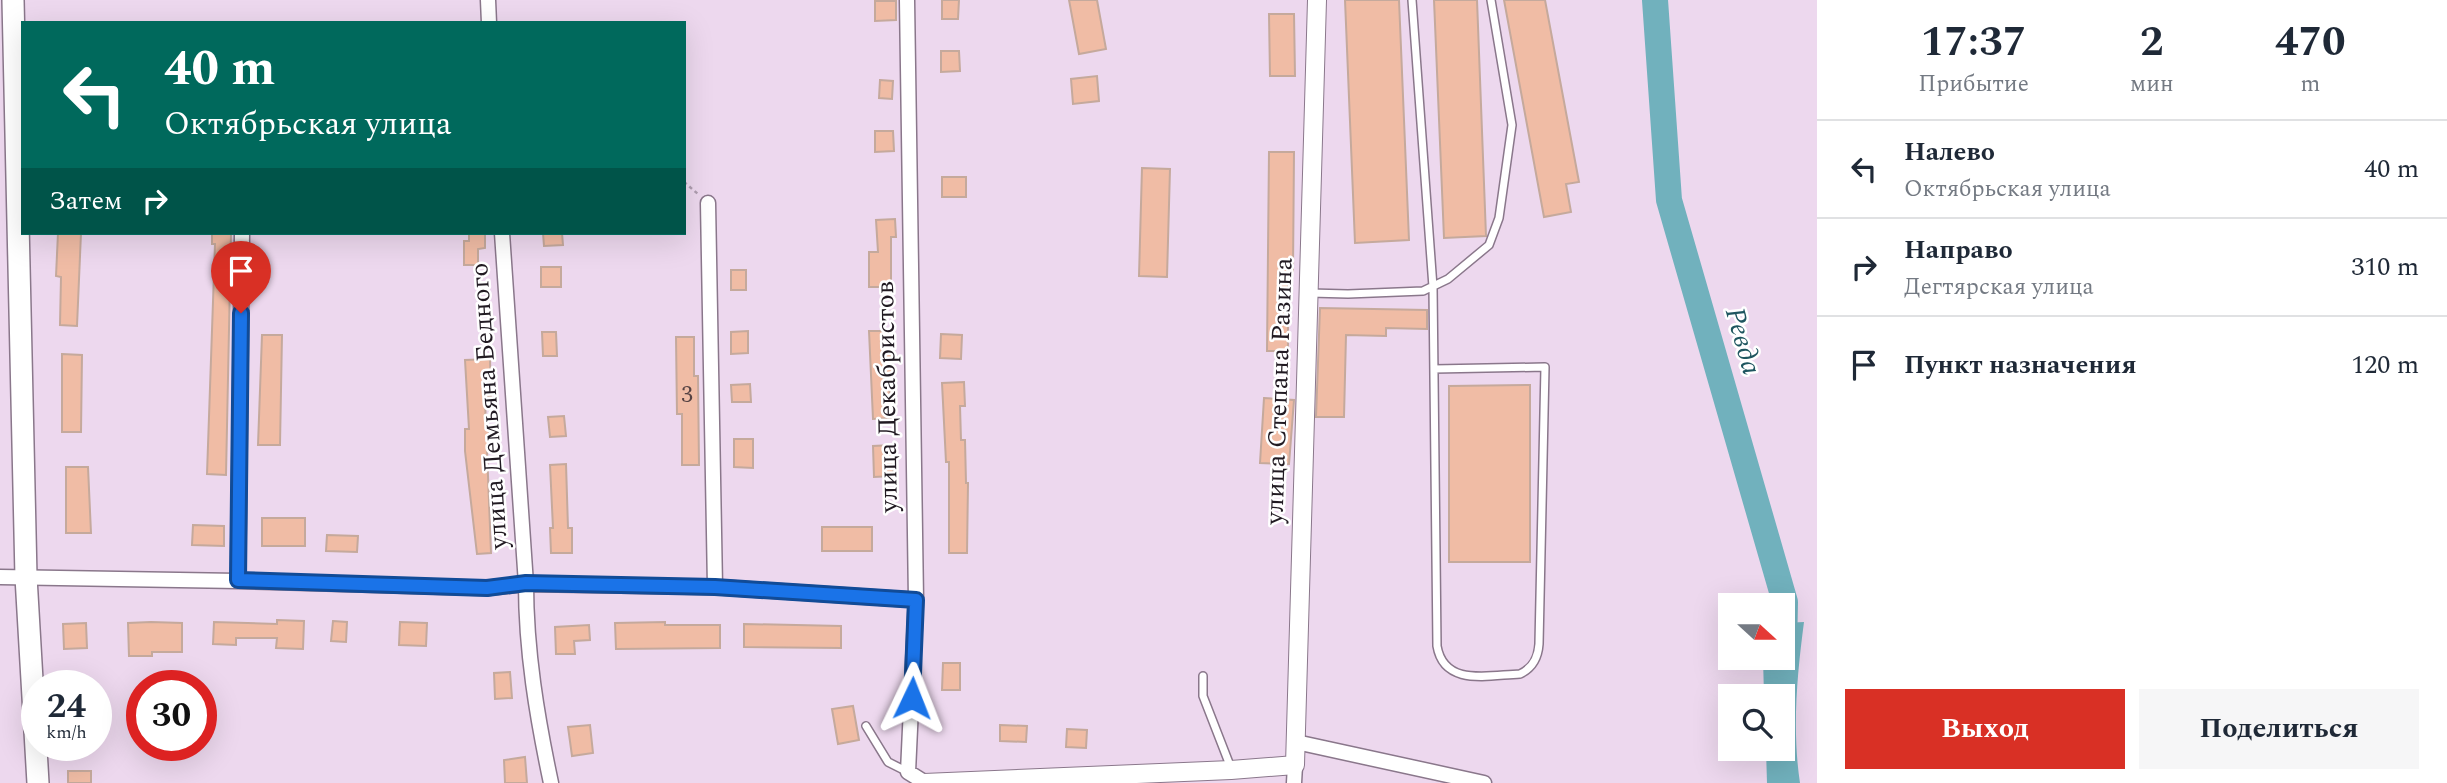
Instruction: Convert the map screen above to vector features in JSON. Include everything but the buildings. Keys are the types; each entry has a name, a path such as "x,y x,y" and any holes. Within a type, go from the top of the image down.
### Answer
{"main road":[{"path":"13,0 19,52 21,202"},
{"path":"21,235 26,577 38,783"}],"street":[{"path":"488,0 489,21"},
{"name":"улица Декабристов","path":"907,0 916,600 908,772"},
{"name":"улица Степана Разина","path":"1294,783 1317,0"},
{"path":"708,203 715,587"},
{"path":"238,580 242,235"},
{"name":"улица Демьяна Бедного","path":"502,235 526,583 526,625 539,727 551,783"},
{"path":"0,577 238,580 487,588 526,583 715,587 916,600"},
{"path":"1296,743 1484,783"},
{"path":"908,772 924,782 1295,765"}],"lane":[{"path":"1412,0 1433,287 1434,369 1439,658 1446,667 1464,676 1520,674 1528,670 1538,654 1545,367 1434,369"},
{"path":"1308,293 1348,295 1409,292 1433,287 1448,279 1489,245 1499,218 1511,125 1491,0"},
{"path":"1203,676 1203,695 1231,770"},
{"path":"866,726 888,762 908,772"}],"path":[{"path":"686,184 708,203"}],"water":[{"path":"1796,622 1804,622 1796,702 1800,783 1767,783 1766,761 1795,761 1795,684 1764,684 1763,670 1796,670"}],"waterway":[{"name":"Ревда","path":"1655,0 1669,200 1785,602 1783,684"}],"route":[{"path":"241,313 238,580 487,588 526,583 715,587 916,600 912,698"}]}
